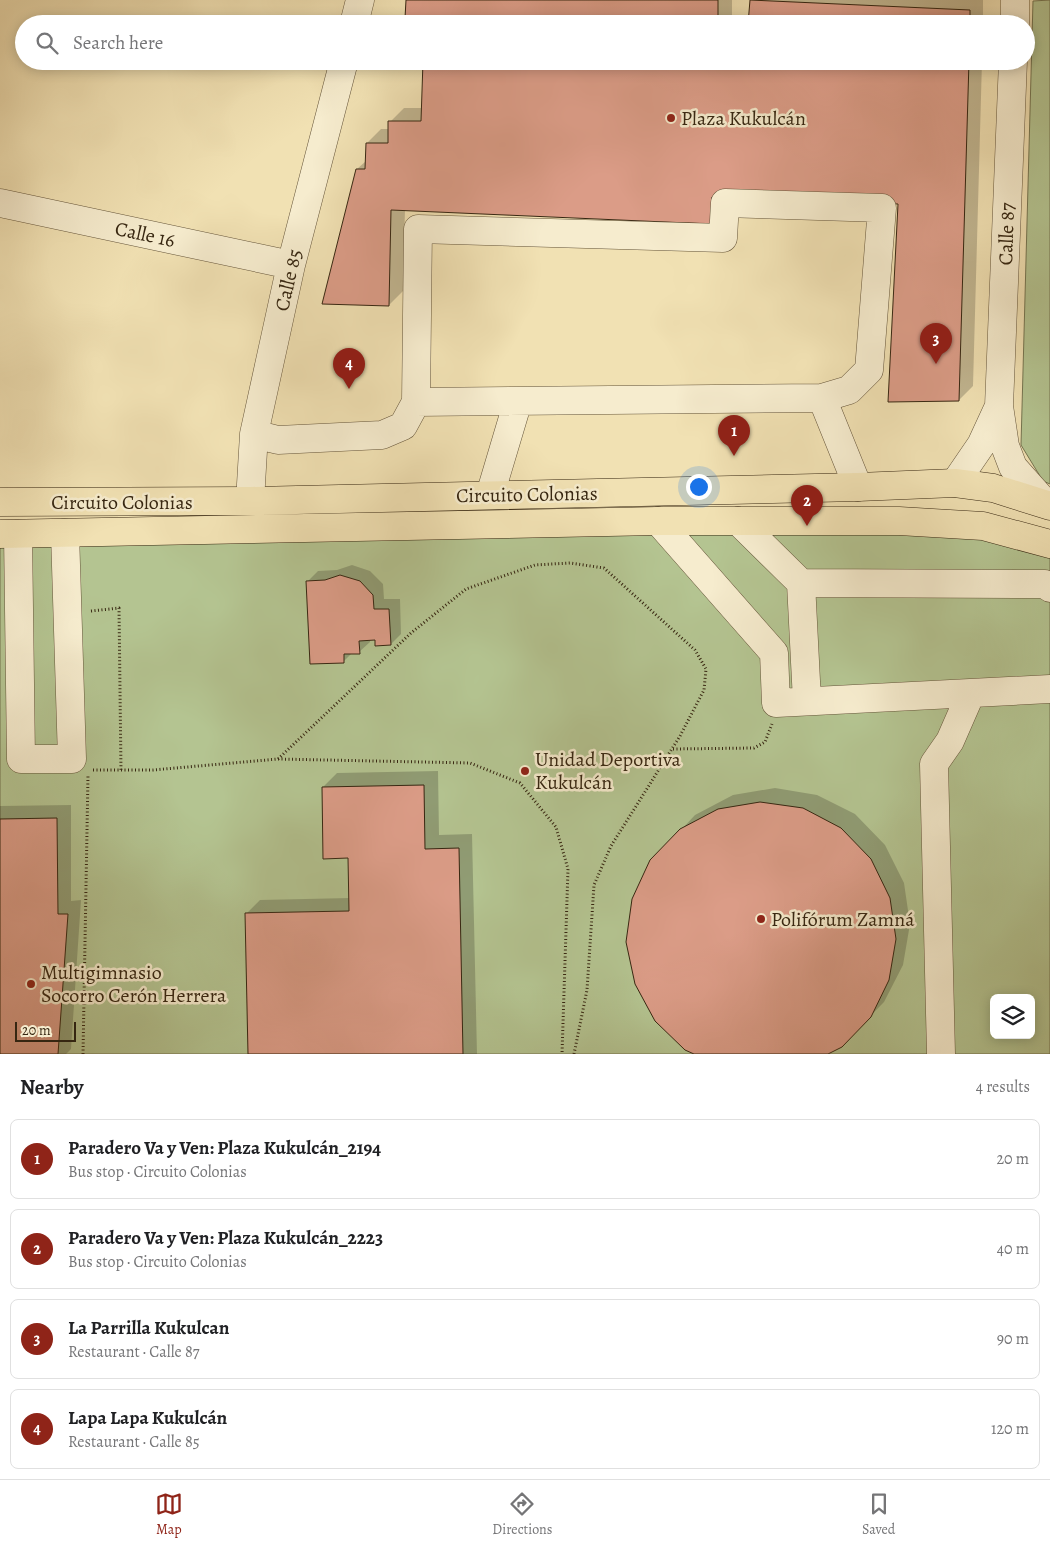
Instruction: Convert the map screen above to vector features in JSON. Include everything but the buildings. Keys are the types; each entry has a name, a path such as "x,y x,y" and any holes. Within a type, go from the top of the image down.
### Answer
{"main road":[{"name":"Circuito Colonias","path":"0,502 250,501 858,487 955,483 994,488 1047,505"},
{"path":"138,502 139,531"},
{"name":"Circuito Colonias","path":"9,534 658,521 899,521 983,526 1050,544"}],"street":[{"path":"356,15 360,0"},
{"path":"1015,15 1016,0"},
{"name":"Calle 85","path":"250,501 254,434 291,265 342,70"},
{"name":"Calle 87","path":"1013,70 999,406 1005,446 1013,467 1047,505"},
{"name":"Calle 16","path":"0,203 291,265"},
{"path":"254,434 278,440 382,435 403,426 416,402 418,229 723,238 725,203 882,208 869,370 848,390 822,398 416,402"},
{"path":"822,398 858,487"},
{"path":"490,495 518,401"},
{"name":"Calle 87","path":"955,483 981,445 999,406"},
{"path":"658,521 774,653 776,703 1050,689"},
{"path":"738,521 801,583 806,701"},
{"path":"9,534 21,759 72,759 65,533"},
{"path":"801,583 1045,584 1050,588"},
{"path":"941,1054 934,764 950,741 971,693"}],"path":[{"path":"278,759 411,633 466,589 535,565 570,563 604,568 695,650 706,669 704,690 672,749 611,846 594,885 587,990 574,1054"},
{"path":"68,614 119,608 122,771"},
{"path":"672,749 754,748 765,742 772,726 776,703"},
{"path":"83,1054 88,770 122,771 278,759 470,763 520,784 556,827 568,868 562,1054"}],"green space":[{"path":"1050,0 1050,484 1043,481 1021,445 1031,70 1035,70 1035,15 1033,15 1033,1"},
{"name":"Unidad Deportiva Kukulcán","path":"899,521 1050,544 1050,1054 0,1054 0,542"}],"place":[{"name":"Plaza Kukulcán","path":"671,118"},
{"name":"La Parrilla Kukulcan","path":"936,364"},
{"name":"Lapa Lapa Kukulcán","path":"349,389"},
{"name":"Paradero Va y Ven: Plaza Kukulcán_2194","path":"734,456"},
{"name":"Paradero Va y Ven: Plaza Kukulcán_2223","path":"807,526"},
{"name":"Unidad Deportiva Kukulcán","path":"525,771"},
{"name":"Polifórum Zamná","path":"761,919"},
{"name":"Multigimnasio Socorro Cerón Herrera","path":"31,984"}]}
